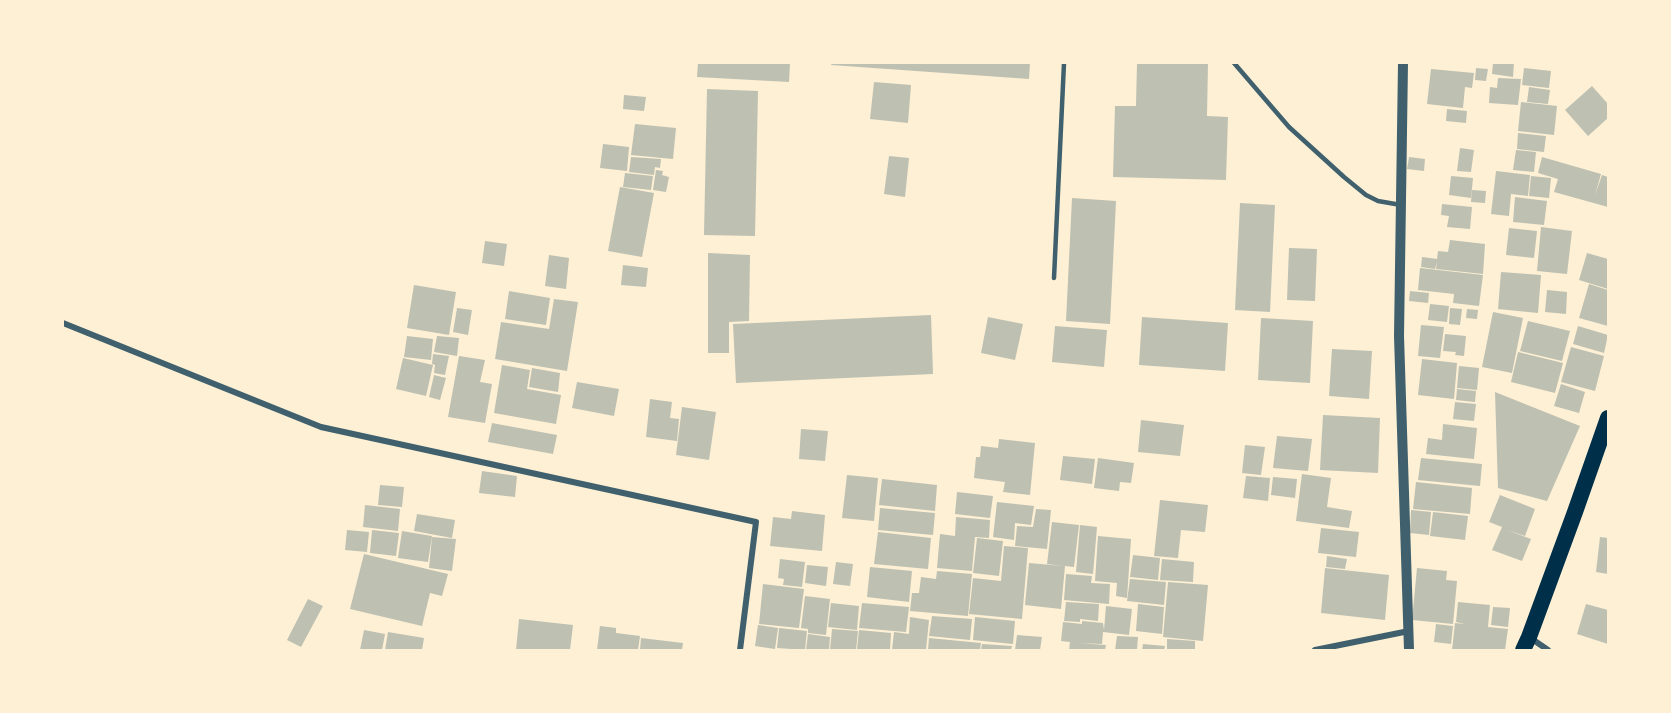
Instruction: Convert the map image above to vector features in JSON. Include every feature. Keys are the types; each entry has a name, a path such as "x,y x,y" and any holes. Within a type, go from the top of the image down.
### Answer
{"highway":[{"path":"1526,644 1608,418"}],"street":[{"path":"1403,63 1399,336 1409,650"},
{"path":"63,323 321,426 756,522 740,650"},
{"path":"1315,650 1409,631"},
{"path":"1526,644 1548,650"}],"lane":[{"path":"1054,278 1064,63"},
{"path":"1234,63 1289,127 1344,177 1366,195 1378,201 1401,205"}],"building":[{"path":"698,63 790,63 789,82 697,77"},
{"path":"832,63 1030,63 1029,79 831,65"},
{"path":"1137,63 1208,63 1207,116 1228,117 1226,180 1113,177 1115,106 1136,106"},
{"path":"1493,63 1514,63 1513,77 1492,74"},
{"path":"1476,68 1488,69 1486,81 1475,80"},
{"path":"1524,68 1551,71 1549,88 1522,85"},
{"path":"1431,69 1474,73 1472,88 1465,87 1463,108 1427,104"},
{"path":"1498,78 1521,79 1518,105 1489,103 1490,87 1497,88"},
{"path":"874,82 911,85 908,123 870,119"},
{"path":"1592,86 1608,104 1608,118 1588,136 1565,110"},
{"path":"1529,87 1550,90 1548,104 1527,102"},
{"path":"707,89 758,91 755,236 704,235"},
{"path":"624,95 646,97 644,111 623,109"},
{"path":"1521,102 1557,106 1554,135 1518,131"},
{"path":"1447,109 1467,111 1466,123 1446,121"},
{"path":"635,124 676,128 673,159 631,155"},
{"path":"1518,133 1546,136 1544,152 1517,149"},
{"path":"603,144 629,147 627,171 600,168"},
{"path":"1460,148 1474,150 1471,172 1457,171"},
{"path":"1516,150 1536,152 1534,172 1513,170"},
{"path":"889,156 909,158 905,197 884,194"},
{"path":"631,157 661,159 660,168 655,167 654,175 629,172"},
{"path":"1409,157 1425,159 1424,171 1407,169"},
{"path":"1542,157 1601,174 1595,195 1602,175 1608,177 1608,207 1554,192 1558,179 1538,173"},
{"path":"656,170 663,171 662,175 669,177 666,192 653,190"},
{"path":"1496,171 1530,175 1528,196 1511,194 1509,216 1491,214"},
{"path":"625,173 653,176 651,190 623,187"},
{"path":"1451,176 1473,178 1471,198 1449,195"},
{"path":"1531,176 1551,178 1549,198 1529,196"},
{"path":"620,187 654,193 642,257 608,251"},
{"path":"1472,190 1486,191 1485,203 1471,202"},
{"path":"1515,197 1547,201 1544,225 1513,222"},
{"path":"1072,198 1116,201 1110,324 1066,321"},
{"path":"1240,203 1275,205 1270,312 1235,310"},
{"path":"1442,204 1472,207 1470,229 1447,227 1449,216 1441,215"},
{"path":"1541,227 1572,231 1567,274 1537,271"},
{"path":"1509,228 1537,231 1534,258 1506,255"},
{"path":"1450,240 1485,244 1483,274 1436,269 1437,262 1435,269 1421,267 1422,257 1437,259 1438,251 1448,252"},
{"path":"485,241 507,244 504,266 482,263"},
{"path":"1289,248 1317,249 1315,301 1287,300"},
{"path":"708,253 750,255 749,321 729,322 729,353 708,353"},
{"path":"1587,253 1608,259 1608,289 1579,280"},
{"path":"549,255 569,258 566,289 545,286"},
{"path":"623,265 648,268 646,287 621,285"},
{"path":"1420,268 1483,275 1479,306 1453,303 1454,294 1418,290"},
{"path":"1501,272 1541,275 1538,313 1498,309"},
{"path":"1589,284 1608,290 1608,326 1579,318"},
{"path":"414,285 456,292 449,335 407,328"},
{"path":"1547,290 1567,292 1566,314 1545,312"},
{"path":"509,291 550,298 546,325 505,319"},
{"path":"1410,291 1429,293 1428,303 1409,301"},
{"path":"554,299 578,302 567,371 495,359 501,322 549,329"},
{"path":"1430,304 1449,306 1447,322 1428,320"},
{"path":"457,308 472,310 468,335 453,332"},
{"path":"1450,308 1462,309 1460,325 1449,324"},
{"path":"1467,309 1478,310 1477,319 1466,318"},
{"path":"1493,312 1523,318 1512,373 1482,367"},
{"path":"931,315 933,374 736,383 733,324"},
{"path":"988,317 1023,324 1015,360 981,353"},
{"path":"1142,317 1228,323 1225,371 1139,365"},
{"path":"1261,318 1313,321 1310,383 1258,380"},
{"path":"1528,321 1570,331 1562,361 1520,351"},
{"path":"1421,325 1444,327 1440,358 1418,356"},
{"path":"1055,326 1107,330 1104,367 1052,362"},
{"path":"1578,326 1608,335 1604,353 1573,344"},
{"path":"1445,334 1466,336 1464,356 1455,355 1456,352 1443,351"},
{"path":"407,336 433,339 431,360 404,357"},
{"path":"437,336 459,338 457,356 434,352"},
{"path":"1571,347 1604,356 1595,391 1561,382"},
{"path":"1332,349 1372,351 1369,399 1329,396"},
{"path":"1518,352 1563,363 1555,393 1511,382"},
{"path":"433,354 449,356 445,375 434,373"},
{"path":"459,356 485,360 480,382 492,384 485,423 448,417"},
{"path":"403,358 433,365 426,396 396,389"},
{"path":"1422,359 1457,363 1454,399 1418,395"},
{"path":"502,365 530,370 527,389 561,395 556,424 494,413"},
{"path":"1459,366 1479,368 1477,390 1457,388"},
{"path":"532,368 560,373 558,392 529,387"},
{"path":"434,375 446,378 440,400 429,397"},
{"path":"577,382 619,389 614,416 572,408"},
{"path":"1561,384 1585,392 1579,413 1554,406"},
{"path":"1457,389 1476,391 1475,402 1456,400"},
{"path":"1495,392 1580,426 1547,501 1498,488"},
{"path":"650,399 672,402 670,418 679,419 677,441 646,437"},
{"path":"1455,402 1476,404 1474,421 1453,419"},
{"path":"682,407 716,412 709,460 676,455"},
{"path":"1323,415 1380,418 1378,473 1320,470"},
{"path":"1141,420 1184,425 1180,456 1138,452"},
{"path":"492,423 557,435 553,454 488,442"},
{"path":"1443,424 1477,428 1474,459 1426,454 1428,438 1442,440"},
{"path":"801,429 828,431 825,461 799,459"},
{"path":"1277,436 1312,439 1308,471 1273,468"},
{"path":"999,439 1035,443 1030,495 1003,492 1005,482 974,478 976,457 980,457 981,446 998,448"},
{"path":"1245,445 1265,447 1261,475 1242,473"},
{"path":"1063,456 1095,459 1092,484 1060,480"},
{"path":"1098,458 1134,463 1131,483 1120,482 1119,491 1094,488"},
{"path":"1421,458 1482,464 1480,486 1418,480"},
{"path":"482,471 517,476 515,497 479,493"},
{"path":"1302,474 1331,478 1327,507 1352,511 1349,528 1296,521"},
{"path":"847,475 878,478 874,521 842,518"},
{"path":"1246,476 1270,478 1268,501 1243,498"},
{"path":"1273,477 1297,479 1295,498 1271,495"},
{"path":"882,479 937,485 935,511 879,505"},
{"path":"1416,482 1472,488 1470,514 1413,509"},
{"path":"380,485 404,487 402,507 378,505"},
{"path":"957,492 993,496 990,518 955,514"},
{"path":"1500,495 1535,509 1525,536 1507,530 1531,539 1522,561 1492,550 1502,527 1489,522"},
{"path":"1160,500 1208,505 1205,532 1181,530 1178,558 1154,556"},
{"path":"997,502 1034,506 1031,525 1015,523 1014,540 993,537"},
{"path":"365,505 400,509 398,531 363,527"},
{"path":"880,508 935,513 933,535 878,530"},
{"path":"1036,509 1051,510 1047,549 1015,546 1017,526 1033,527"},
{"path":"1411,510 1431,512 1429,535 1410,533"},
{"path":"792,511 825,515 822,551 770,546 773,517 791,519"},
{"path":"1433,512 1468,516 1465,540 1430,536"},
{"path":"417,514 455,520 452,538 414,531"},
{"path":"956,517 990,520 989,538 975,537 972,571 937,568 940,534 955,536"},
{"path":"1052,522 1079,525 1074,567 1065,566 1061,609 1025,605 1029,563 1063,566 1047,564"},
{"path":"1080,525 1097,527 1093,574 1076,572"},
{"path":"1321,528 1359,532 1356,557 1318,553"},
{"path":"347,530 369,532 367,552 345,550"},
{"path":"372,530 399,533 396,556 370,553"},
{"path":"402,531 432,536 428,562 398,558"},
{"path":"878,532 931,538 928,569 874,564"},
{"path":"1098,536 1131,539 1127,598 1116,596 1117,583 1095,581"},
{"path":"432,537 456,539 452,571 429,568"},
{"path":"1600,537 1608,538 1608,574 1596,572"},
{"path":"977,538 1003,541 999,576 973,573"},
{"path":"1004,546 1028,548 1022,619 969,614 973,578 1001,581"},
{"path":"364,554 448,574 442,596 430,593 422,626 350,609"},
{"path":"1133,555 1160,558 1158,580 1130,577"},
{"path":"1327,556 1347,559 1345,569 1326,567"},
{"path":"780,559 805,562 802,587 783,585 784,579 778,578"},
{"path":"1162,559 1194,562 1193,582 1160,580"},
{"path":"836,562 853,564 850,586 833,584"},
{"path":"807,565 828,567 826,586 805,583"},
{"path":"870,567 912,571 909,602 867,597"},
{"path":"1325,568 1389,575 1385,620 1321,613"},
{"path":"1417,568 1447,571 1446,580 1457,581 1453,624 1412,620"},
{"path":"937,571 972,574 968,616 910,611 912,593 919,593 921,577 936,579"},
{"path":"1066,574 1092,576 1091,583 1110,584 1109,604 1064,600"},
{"path":"1130,579 1166,582 1164,605 1127,601"},
{"path":"1168,582 1208,585 1203,641 1163,637"},
{"path":"763,584 804,589 799,628 759,624"},
{"path":"805,596 830,599 826,635 808,633 808,629 801,628"},
{"path":"308,599 323,606 301,647 287,640"},
{"path":"1066,602 1099,604 1098,621 1080,619 1080,622 1064,621"},
{"path":"1458,602 1490,605 1488,627 1508,629 1505,650 1452,650 1455,623 1465,624 1456,622"},
{"path":"831,603 859,606 857,630 828,627"},
{"path":"862,603 909,607 906,632 859,628"},
{"path":"1138,604 1164,607 1162,634 1136,631"},
{"path":"1586,604 1608,610 1608,644 1577,634"},
{"path":"1106,606 1132,609 1129,635 1103,632 1102,644 1078,643 1106,645 1105,650 1069,650 1070,642 1061,641 1063,622 1103,623 1104,630"},
{"path":"1493,607 1510,608 1508,627 1491,625"},
{"path":"932,616 972,619 970,640 929,636"},
{"path":"910,617 929,620 926,650 892,650 894,632 909,634"},
{"path":"975,617 1015,621 1013,644 973,640"},
{"path":"519,619 573,625 570,650 516,650"},
{"path":"1436,624 1453,626 1451,644 1434,642"},
{"path":"758,625 778,628 775,649 755,646"},
{"path":"600,626 616,628 616,633 640,636 638,650 597,650"},
{"path":"779,628 807,631 805,650 777,648"},
{"path":"832,629 858,631 856,650 830,650"},
{"path":"364,630 385,634 382,650 360,650"},
{"path":"859,630 891,633 890,650 857,649"},
{"path":"388,632 424,638 422,650 385,650"},
{"path":"808,634 830,637 829,650 806,650"},
{"path":"1017,635 1042,637 1040,650 1015,650"},
{"path":"1117,636 1138,637 1137,650 1115,650"},
{"path":"641,638 683,643 682,650 640,650"},
{"path":"929,638 981,643 980,650 928,650"},
{"path":"1167,639 1195,641 1195,650 1167,650"},
{"path":"982,644 1012,646 1011,650 981,650"},
{"path":"1143,644 1165,646 1164,650 1142,650"}]}
